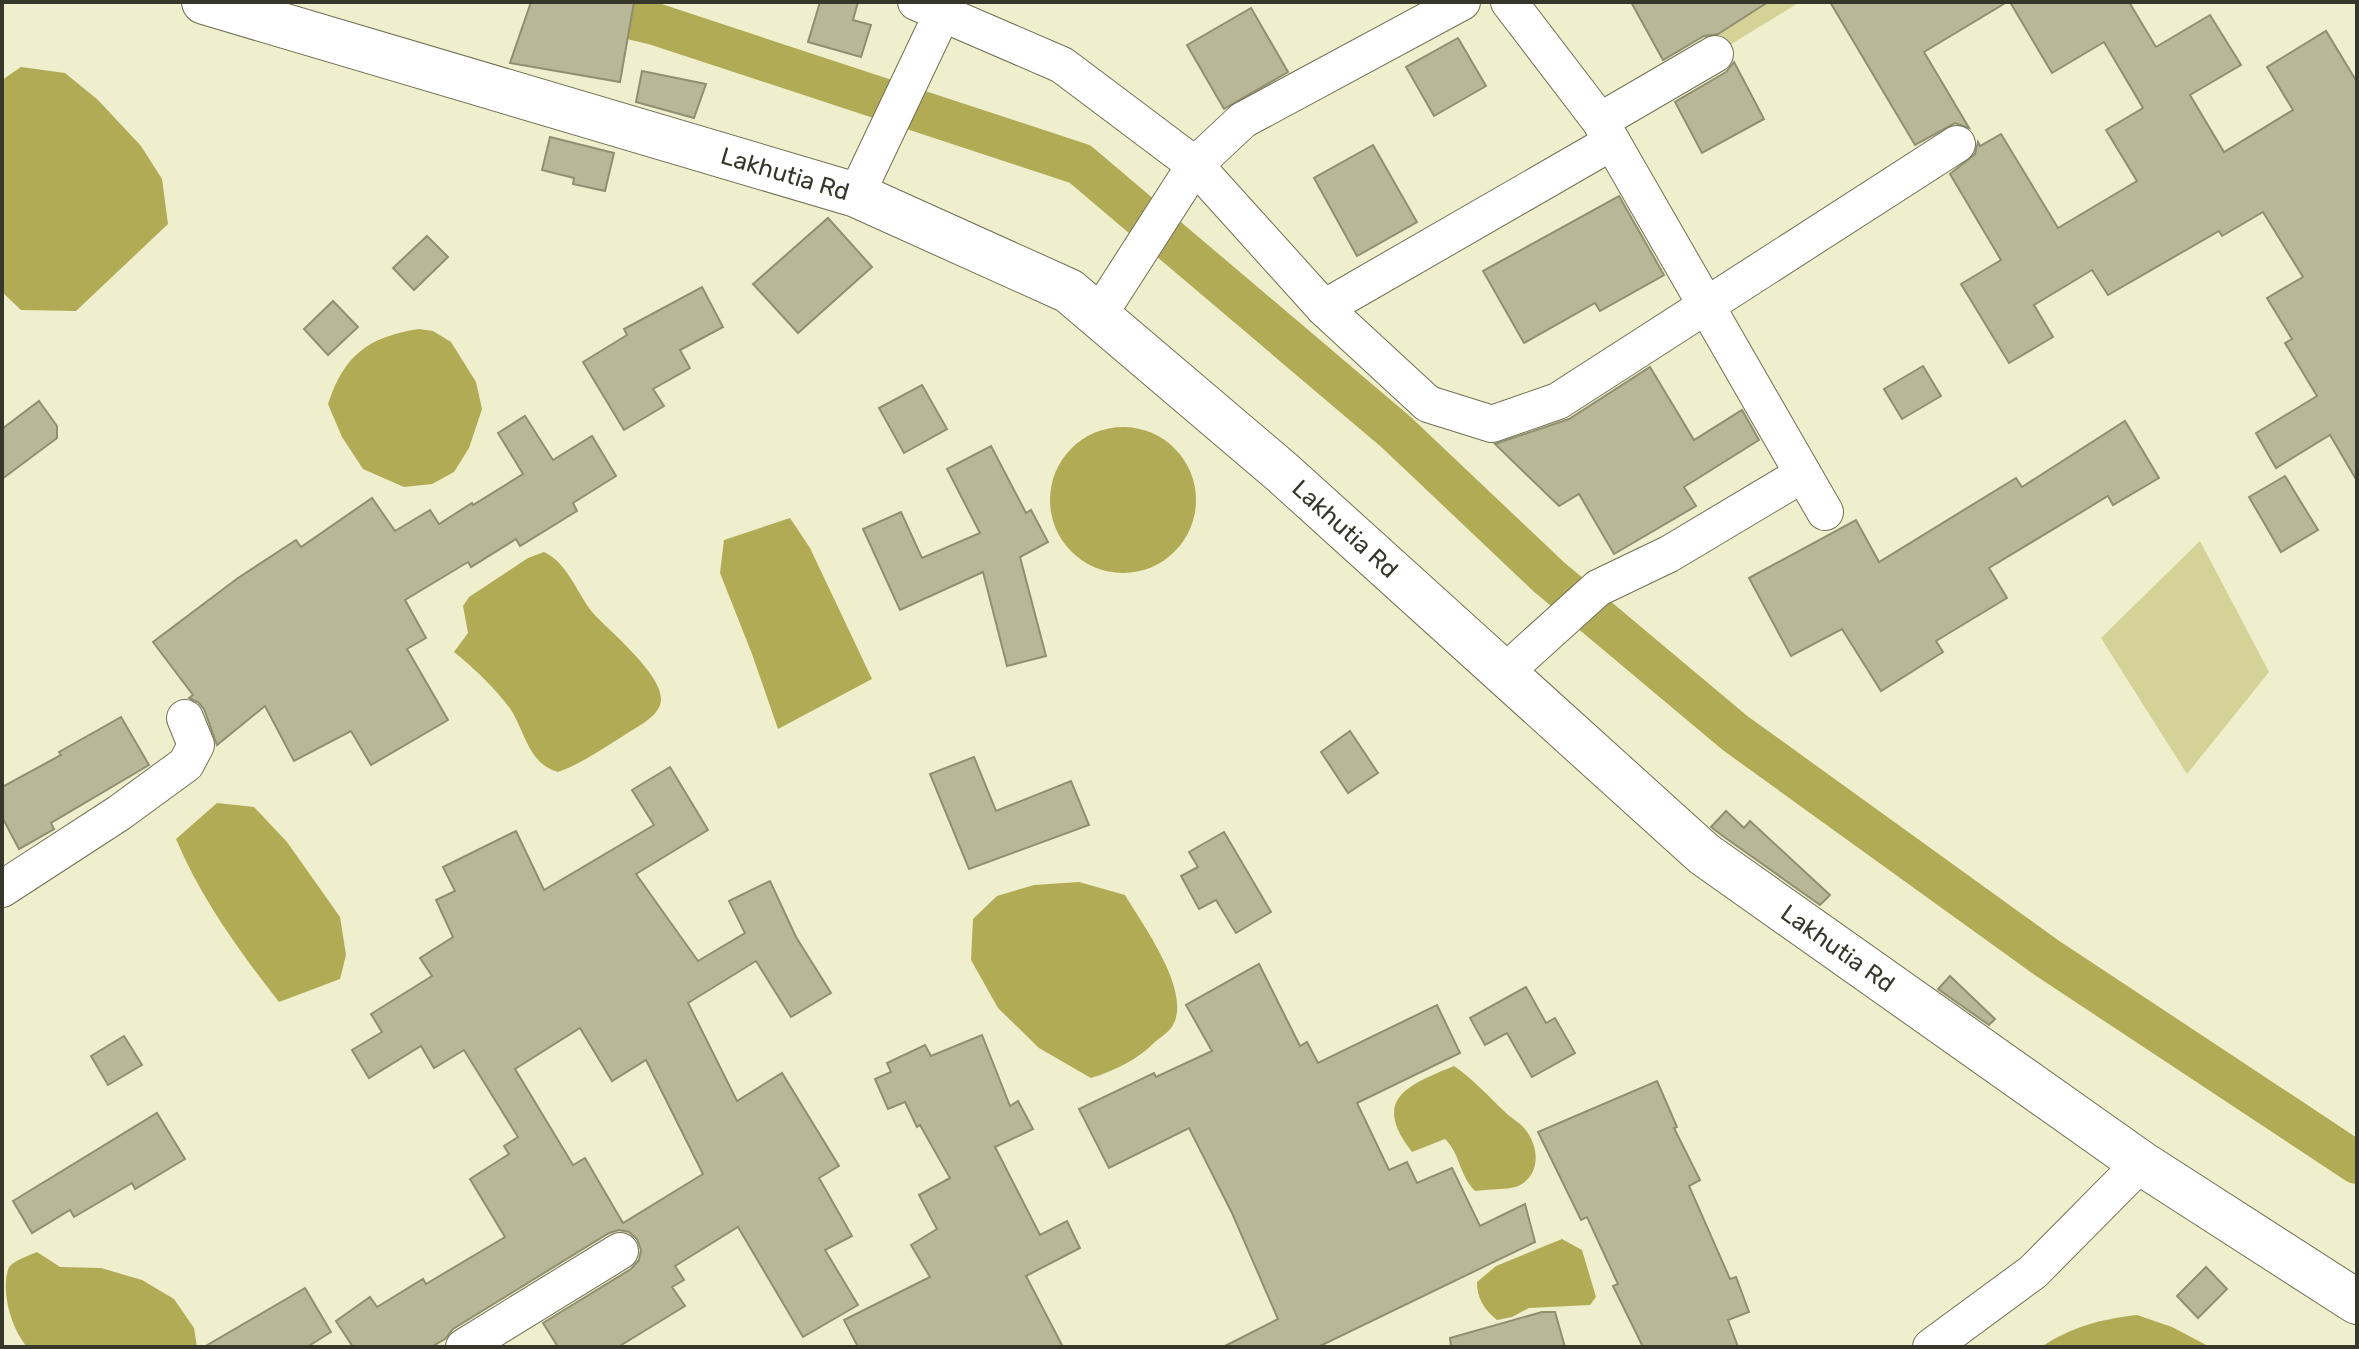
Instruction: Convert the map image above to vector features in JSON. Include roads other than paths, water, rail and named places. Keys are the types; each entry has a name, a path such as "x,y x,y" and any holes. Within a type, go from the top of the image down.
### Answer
{"street":[{"name":"Lakhutia Rd","path":"204,2 856,195 1069,291 1283,473 1704,854 2141,1163 2357,1302"},
{"path":"1098,316 1195,165 1243,120 1462,2"},
{"path":"1509,2 1606,132 1825,512"},
{"path":"856,195 930,7 1062,65 1195,165 1324,308 1428,404 1492,424 1558,401 1957,144"},
{"path":"1324,308 1606,132 1715,54"},
{"path":"1504,673 1598,588 1669,554 1803,474"},
{"path":"2,889 119,813 186,764 196,745 185,718"},
{"path":"1931,1347 2033,1272 2141,1163"},
{"path":"464,1347 620,1251"}],"waterway":[{"path":"561,2 655,24 1080,164 1396,432 1549,577 1735,733 2047,958 2357,1163"}]}
